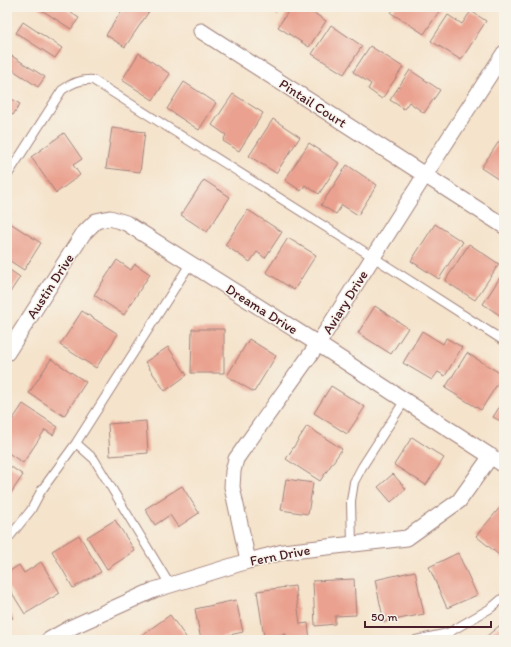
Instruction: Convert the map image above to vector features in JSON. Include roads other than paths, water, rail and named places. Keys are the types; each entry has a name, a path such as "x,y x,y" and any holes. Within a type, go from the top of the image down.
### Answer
{"street":[{"name":"Pintail Court","path":"201,31 504,226"},
{"name":"Aviary Drive","path":"248,561 232,487 233,471 236,459 318,344 425,174 504,53"},
{"name":"Dreama Drive","path":"96,221 110,218 126,223 318,344 504,465"},
{"name":"Austin Drive","path":"7,353 83,234 96,221"},
{"name":"Fern Drive","path":"54,639 72,627 154,590 248,561 283,552 407,538 459,501 491,456"}],"lane":[{"path":"7,176 62,90 69,85 86,79 93,80 504,341"},
{"path":"7,540 31,510 41,491 76,443 190,264"},
{"path":"352,544 351,501 354,482 405,400"},
{"path":"76,443 94,458 170,586"},
{"path":"416,640 448,633 491,608 504,597"}]}
